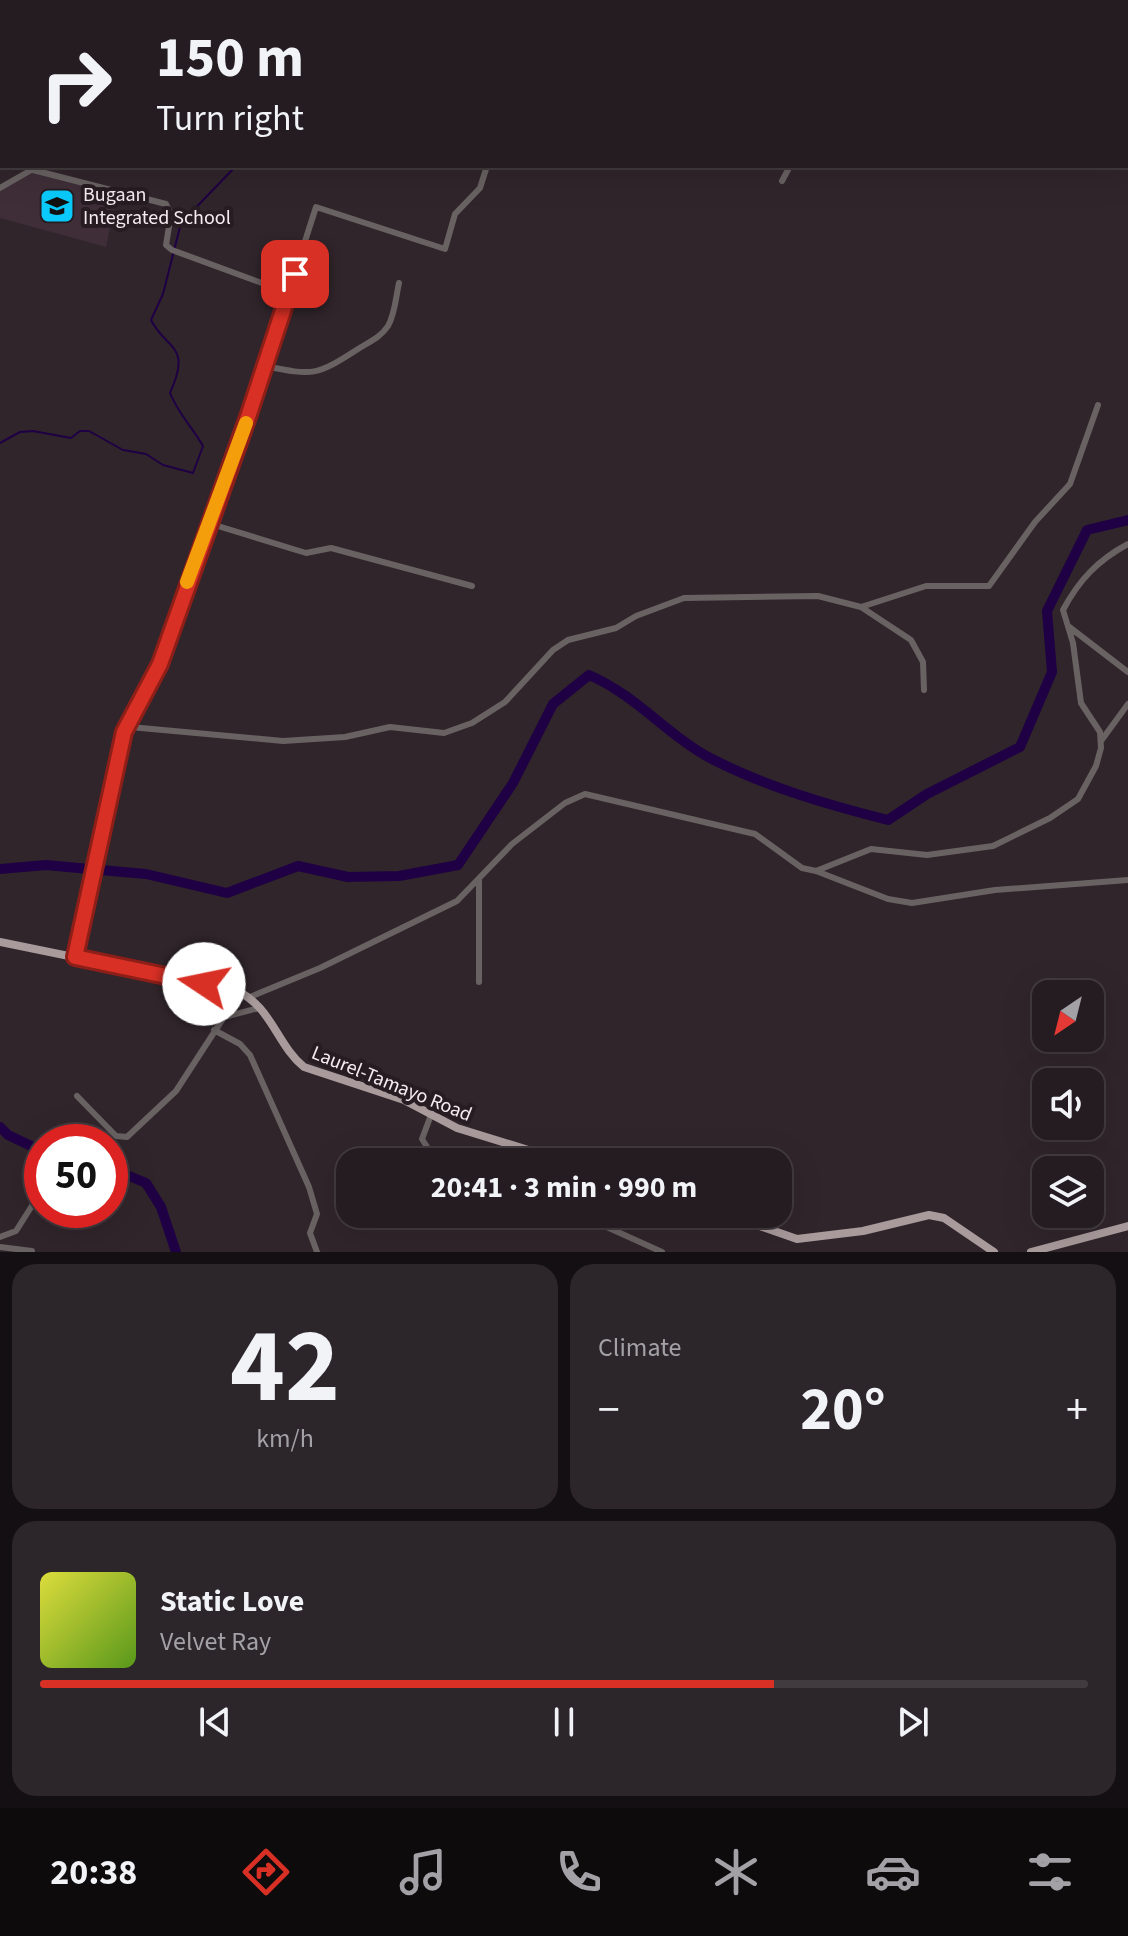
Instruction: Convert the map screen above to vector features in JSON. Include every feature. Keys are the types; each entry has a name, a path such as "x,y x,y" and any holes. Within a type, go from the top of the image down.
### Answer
{"main road":[{"name":"Laurel-Tamayo Road","path":"0,942 250,997 261,1007 295,1060 304,1067 366,1086 457,1128 522,1148"},
{"path":"765,1228 797,1239 863,1231 929,1215 944,1218 994,1252"},
{"path":"1031,1252 1128,1226"}],"street":[{"path":"0,188 34,168 166,204 171,214 166,245 172,250 289,293"},
{"path":"75,957 124,732 130,727 160,664 265,366 316,207 445,249 455,214 480,188 486,168"},
{"path":"782,181 789,168"},
{"path":"265,366 320,373 331,368 380,336 389,324 399,283"},
{"path":"861,607 926,586 989,586 1035,522 1070,484 1098,405"},
{"path":"208,523 306,553 331,548 406,565 472,586"},
{"path":"816,871 871,849 910,856 950,854 1013,837 1078,799 1096,766 1101,741 1100,732 1081,703 1063,610 1078,583 1107,555 1128,544"},
{"path":"130,727 283,741 345,737 390,727 444,733 472,723 505,702 553,650 568,640 616,628 675,601 818,596 861,607 911,640 923,662 924,690"},
{"path":"1068,626 1128,672"},
{"path":"1101,741 1128,704"},
{"path":"250,997 403,929 457,901 512,844 565,803 585,794 755,834 802,868 888,899 912,903 995,890 1128,880"},
{"path":"479,881 479,982"},
{"path":"77,1096 116,1136 127,1137 176,1091 224,1017 261,1007"},
{"path":"214,1030 240,1044 250,1055 309,1187 317,1214 310,1233 317,1252"},
{"path":"428,1148 422,1139 431,1115"},
{"path":"0,1237 16,1231 24,1218"},
{"path":"609,1228 662,1252"},
{"path":"0,1247 34,1251"},
{"path":"22,1252 34,1251"}],"shaded area":[{"name":"Bugaan Integrated School","path":"33,172 117,194 106,247 0,218 0,190"}],"waterway":[{"path":"0,443 20,432 33,431 71,438 80,431 89,431 123,450 146,454 163,465 193,473 203,446 170,393 179,365 178,357 151,320 163,294 181,223 234,168"},
{"path":"100,870 146,874 227,893 298,866 348,877 399,876 458,865 513,783 553,704 589,675 622,693 712,759 798,794 888,820 927,794 1020,747 1052,672 1047,611 1087,530 1128,520"},
{"path":"0,869 46,865 89,869"},
{"path":"0,1127 24,1143"},
{"path":"128,1176 146,1183 161,1207 176,1252"}],"slow traffic":[{"path":"187,582 246,423"}],"place":[{"name":"Bugaan Integrated School","path":"57,206"}],"route":[{"path":"204,984 75,957 124,732 130,727 160,664 295,274"}]}
